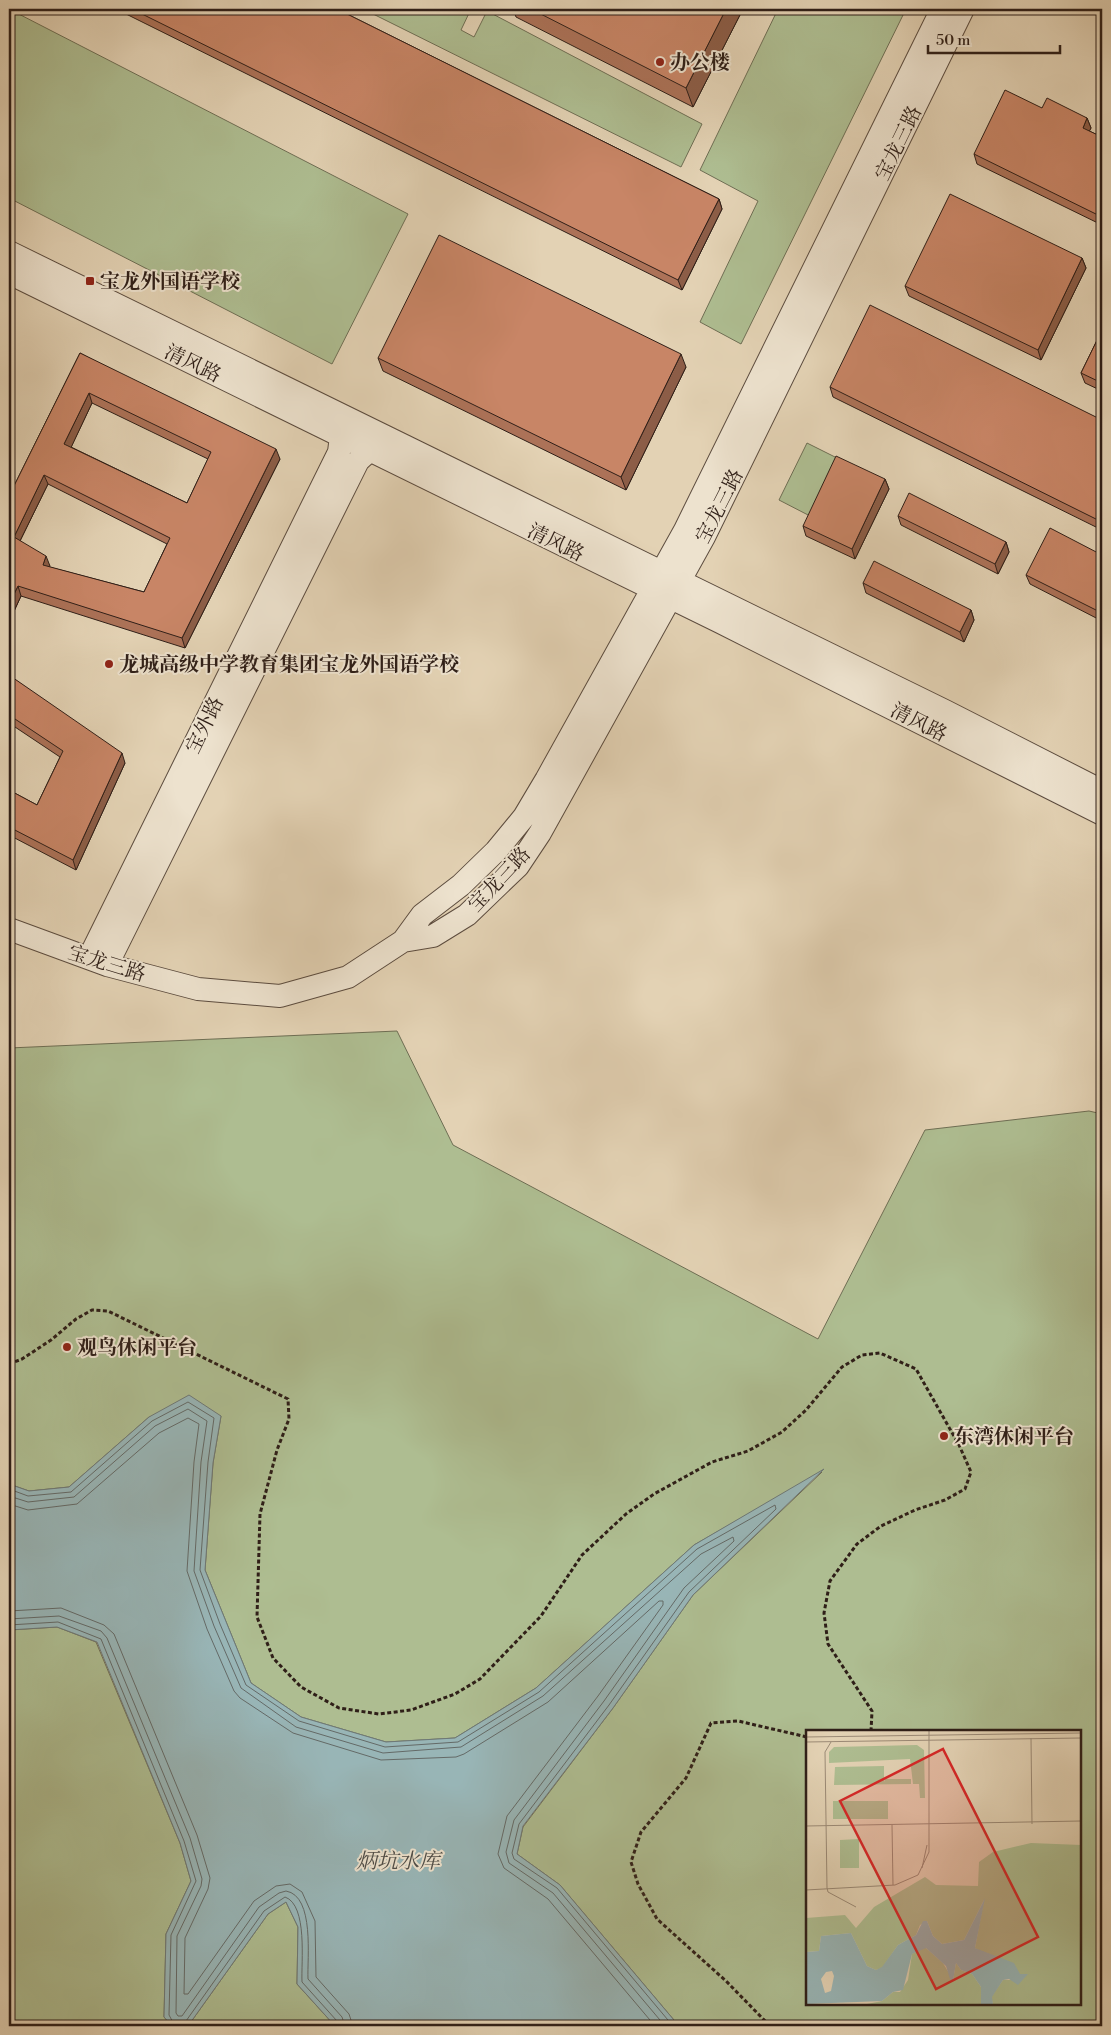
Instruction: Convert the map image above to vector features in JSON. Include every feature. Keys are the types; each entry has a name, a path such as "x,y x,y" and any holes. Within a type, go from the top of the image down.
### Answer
{"street":[{"name":"宝龙三路","path":"666,585 685,530 942,9"},
{"name":"宝龙三路","path":"9,929 98,962 198,989 280,996 348,977 402,941 422,915 460,886 496,851 524,817 666,585 704,537 964,9"},
{"name":"清风路","path":"9,252 666,585 1102,814"},
{"name":"清风路","path":"9,273 370,450 666,585 1102,791"},
{"name":"宝外路","path":"98,962 339,452 341,436"},
{"name":"宝外路","path":"98,962 358,461 370,450"}],"path":[{"path":"9,1364 22,1360 51,1340 76,1319 92,1310 108,1311 288,1399 289,1418 277,1450 260,1514 257,1617 273,1658 301,1687 339,1708 379,1714 411,1710 455,1694 480,1678 541,1616 582,1555 626,1514 654,1494 712,1462 748,1451 782,1432 806,1410 842,1367 862,1354 880,1353 898,1360 916,1368 959,1445 971,1472 965,1489 945,1500 916,1510 881,1526 857,1544 830,1581 824,1613 828,1644 872,1710 871,1730"},
{"path":"770,2026 726,1981 657,1919 638,1884 631,1862 640,1832 686,1778 711,1723 738,1721 806,1737"}],"green space":[{"path":"9,9 408,214 332,364 9,198"},
{"path":"363,9 471,9 461,30 474,37 487,11 702,124 681,167"},
{"path":"778,9 906,9 741,344 700,322 758,201 700,170"},
{"path":"807,443 839,459 810,516 779,500"},
{"path":"397,1031 453,1145 818,1339 925,1130 1089,1111 1102,1114 1102,2026 679,2026 560,1885 517,1854 523,1827 613,1708 693,1595 822,1472 694,1545 536,1688 455,1738 386,1742 301,1717 251,1683 205,1570 213,1463 221,1416 149,1417 69,1487 29,1491 9,1484 9,1048"},
{"path":"57,1627 96,1642 180,1843 191,1881 166,1934 164,2017 172,2026 9,2026 9,1630"},
{"path":"286,1902 298,1927 297,1984 335,2026 188,2026 268,1914"}],"water":[{"name":"炳坑水库","path":"189,1395 221,1416 213,1463 205,1570 251,1683 301,1717 386,1742 455,1738 536,1688 694,1545 824,1469 693,1595 613,1708 523,1826 517,1854 560,1885 679,2026 335,2026 297,1984 298,1927 286,1902 268,1914 188,2026 172,2026 164,2017 166,1934 191,1881 180,1843 97,1642 57,1627 9,1630 9,1484 29,1491 69,1487 149,1417"}],"building":[{"path":"132,9 337,9 719,199 678,280"},
{"name":"办公楼","path":"531,9 726,9 686,88"},
{"path":"1005,90 1042,108 1047,98 1087,118 1083,128 1102,137 1102,217 974,154"},
{"path":"950,194 1082,258 1038,350 905,286"},
{"path":"439,235 681,354 621,477 378,358"},
{"path":"870,305 1102,420 1102,522 830,387"},
{"path":"1102,330 1102,383 1081,373"},
{"path":"80,353 276,449 182,638 18,586 9,604 9,496","holes":["89,393 211,452 187,503 64,444","44,475 170,538 144,592 43,565 46,556 14,537"]},
{"path":"836,456 885,479 852,549 803,526"},
{"path":"909,493 1006,542 995,564 898,516"},
{"path":"1050,528 1102,555 1102,613 1026,575"},
{"path":"874,561 971,610 960,632 863,583"},
{"path":"9,675 122,753 73,860 9,827 9,790 37,805 63,751 9,715"}],"place":[{"name":"办公楼","path":"660,62"},
{"name":"宝龙外国语学校","path":"90,281"},
{"name":"龙城高级中学教育集团宝龙外国语学校","path":"109,664"},
{"name":"观鸟休闲平台","path":"67,1347"},
{"name":"东湾休闲平台","path":"944,1436"}]}
